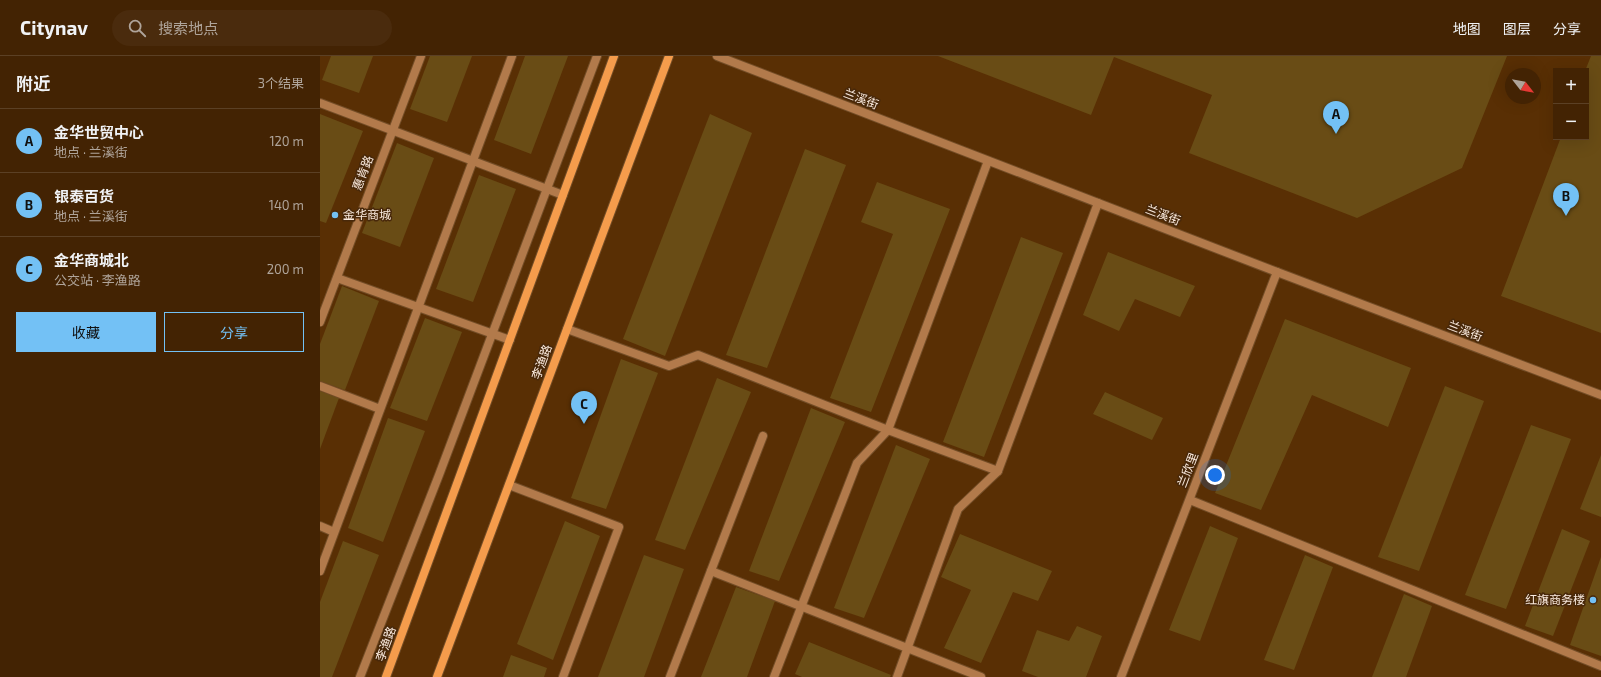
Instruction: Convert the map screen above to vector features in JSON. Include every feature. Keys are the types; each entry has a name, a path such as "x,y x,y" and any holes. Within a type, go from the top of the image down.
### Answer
{"main road":[{"name":"李渔路","path":"386,677 614,56"},
{"name":"李渔路","path":"437,677 668,56"}],"street":[{"name":"惠肯路","path":"320,322 421,56"},
{"path":"320,570 512,56"},
{"path":"360,677 439,475 597,56"},
{"name":"兰溪街","path":"717,56 1601,395"},
{"path":"320,103 563,195"},
{"path":"774,677 857,463 888,430 988,160"},
{"path":"897,677 909,648 958,509 998,471 1098,203"},
{"name":"兰欣里","path":"1121,677 1278,272"},
{"path":"337,278 510,340"},
{"path":"567,329 669,366 698,355 888,430 998,471"},
{"path":"320,386 380,409"},
{"path":"670,677 763,436"},
{"path":"509,484 619,528 563,677"},
{"path":"1190,500 1601,666"},
{"path":"320,526 334,532"},
{"path":"711,570 981,677"}],"building":[{"path":"331,56 373,56 359,93 322,80"},
{"path":"430,56 472,56 447,122 410,109"},
{"path":"525,56 568,56 531,154 494,140"},
{"path":"938,56 1507,56 1462,168 1357,218 1189,153 1212,95 1114,57 1091,115"},
{"path":"1591,56 1601,56 1601,333 1501,296 1560,140 1589,140 1589,68 1586,68"},
{"path":"320,114 363,131 326,223 320,221"},
{"path":"710,114 752,133 665,356 623,339"},
{"path":"397,143 434,158 400,247 362,233"},
{"path":"805,149 846,165 767,368 726,355"},
{"path":"479,175 516,189 473,302 436,289"},
{"path":"877,182 950,209 871,412 830,398 893,234 861,222"},
{"path":"1021,237 1063,253 984,457 943,442"},
{"path":"1108,252 1195,286 1180,317 1135,299 1119,331 1083,315"},
{"path":"342,286 379,301 345,390 320,381 320,344"},
{"path":"425,318 462,332 427,421 390,408"},
{"path":"1285,319 1411,368 1388,427 1312,395 1261,510 1215,493"},
{"path":"621,359 658,373 606,509 571,498"},
{"path":"717,378 751,392 685,550 655,540"},
{"path":"1445,386 1484,401 1419,571 1378,557"},
{"path":"320,391 339,398 320,449"},
{"path":"1105,392 1163,418 1152,440 1093,414"},
{"path":"811,408 845,422 779,581 749,571"},
{"path":"388,418 425,431 383,542 348,528"},
{"path":"1531,425 1571,439 1506,609 1465,595"},
{"path":"896,445 930,459 864,618 834,608"},
{"path":"1601,455 1601,517 1580,509"},
{"path":"565,521 600,536 553,660 517,644"},
{"path":"1210,526 1238,538 1200,641 1169,630"},
{"path":"1562,529 1590,541 1553,636 1525,626"},
{"path":"960,534 1052,571 1038,601 1013,592 981,663 944,648 971,590 941,577"},
{"path":"343,541 379,555 332,677 320,677 320,602"},
{"path":"644,555 684,569 644,677 598,677"},
{"path":"1305,555 1333,567 1294,670 1264,660"},
{"name":"红旗商务楼","path":"1601,557 1601,656 1570,645"},
{"path":"736,587 775,601 747,677 701,677"},
{"path":"1404,594 1432,606 1406,677 1372,677"},
{"path":"1077,626 1102,636 1086,677 1038,677 1022,671 1037,630 1069,641"},
{"path":"809,642 891,675 890,677 802,677 795,674"},
{"path":"511,655 547,668 544,677 503,677"}],"place":[{"name":"金华世贸中心","path":"1336,134"},
{"name":"金华商城","path":"335,215"},
{"name":"银泰百货","path":"1566,216"},
{"name":"金华商城北","path":"584,424"},
{"name":"红旗商务楼","path":"1593,600"}]}
